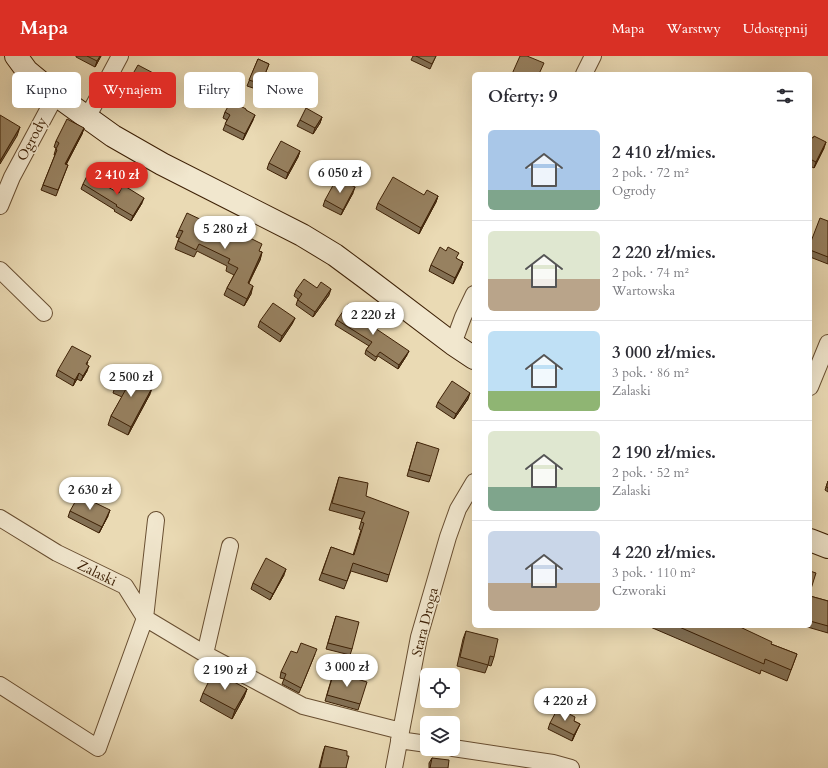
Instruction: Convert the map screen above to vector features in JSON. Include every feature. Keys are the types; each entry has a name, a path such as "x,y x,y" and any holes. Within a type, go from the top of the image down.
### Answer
{"street":[{"path":"16,56 28,72"},
{"path":"87,118 120,56"},
{"path":"585,72 593,56"},
{"name":"Ogrody","path":"0,206 12,177 49,108"},
{"path":"74,108 113,136 162,164 302,235 360,273 453,344 472,357"},
{"path":"0,270 44,313"},
{"path":"453,344 472,298"},
{"path":"812,382 828,343"},
{"name":"Stara Droga","path":"394,768 419,637 448,537 458,509 472,485"},
{"name":"Zalaski","path":"0,518 57,553 125,586 145,618 205,654 303,706 420,742"},
{"path":"0,685 98,748 145,618 156,520"},
{"path":"812,541 828,547"},
{"path":"205,654 230,546"},
{"path":"460,749 553,762 571,768"}],"building":[{"path":"87,56 100,56 97,61"},
{"path":"416,56 436,56 432,64"},
{"path":"520,56 527,56 544,63 540,72 513,72"},
{"path":"258,59 269,64 266,72 253,72 253,81 249,80"},
{"path":"138,65 151,72 134,72"},
{"path":"227,108 244,108 255,115 245,134 225,124 230,115 225,112"},
{"path":"306,108 322,117 315,128 300,120"},
{"path":"0,115 20,127 0,161"},
{"path":"67,119 84,128 65,164 68,165 58,190 43,185 57,150 56,149 59,143 56,141"},
{"path":"814,136 826,142 816,162 812,160"},
{"path":"281,141 300,151 288,173 269,163"},
{"path":"87,176 119,193 123,185 144,198 133,216 83,184"},
{"path":"393,177 424,195 427,190 438,196 421,228 378,203"},
{"path":"337,178 355,187 343,210 325,200"},
{"path":"187,213 240,238 242,234 262,244 259,251 262,252 248,283 253,286 247,299 227,288 238,268 228,263 230,259 199,244 196,250 178,241 183,231 179,230"},
{"path":"820,218 828,221 828,257 812,251 812,239"},
{"path":"440,247 446,251 448,247 459,253 456,258 463,262 455,278 431,265"},
{"path":"304,279 317,288 321,282 331,289 315,312 298,300 302,294 296,290"},
{"path":"273,303 295,318 282,336 260,321"},
{"path":"348,304 368,318 366,322 409,351 399,365 380,352 376,357 366,350 372,342 337,320"},
{"path":"72,346 91,356 86,364 89,366 83,376 79,373 75,380 58,370"},
{"path":"124,370 153,386 131,427 111,416 126,389 116,384"},
{"path":"452,381 470,393 456,414 438,402"},
{"path":"417,442 439,449 431,476 409,470"},
{"path":"339,477 368,483 366,496 409,512 389,575 353,563 347,581 322,573 331,547 354,555 364,523 361,522 365,512 332,503"},
{"path":"79,495 110,510 102,527 70,511"},
{"path":"266,558 286,569 273,594 253,583"},
{"path":"812,572 816,573 812,586"},
{"path":"812,597 828,601 828,626 812,622"},
{"path":"336,616 359,622 352,649 328,643"},
{"path":"682,628 742,628 772,642 771,644 797,654 791,670 765,659 764,664"},
{"path":"466,631 498,639 494,657 490,656 488,665 460,657"},
{"path":"301,643 317,649 301,688 284,679 286,674 281,672 291,651 297,653"},
{"path":"214,671 247,689 235,710 203,693"},
{"path":"334,672 367,682 360,704 327,695"},
{"path":"558,708 575,717 574,721 580,724 574,735 550,723"},
{"path":"325,746 347,751 347,756 349,756 346,768 320,768"},
{"path":"432,758 449,760 448,768 430,768"}]}
